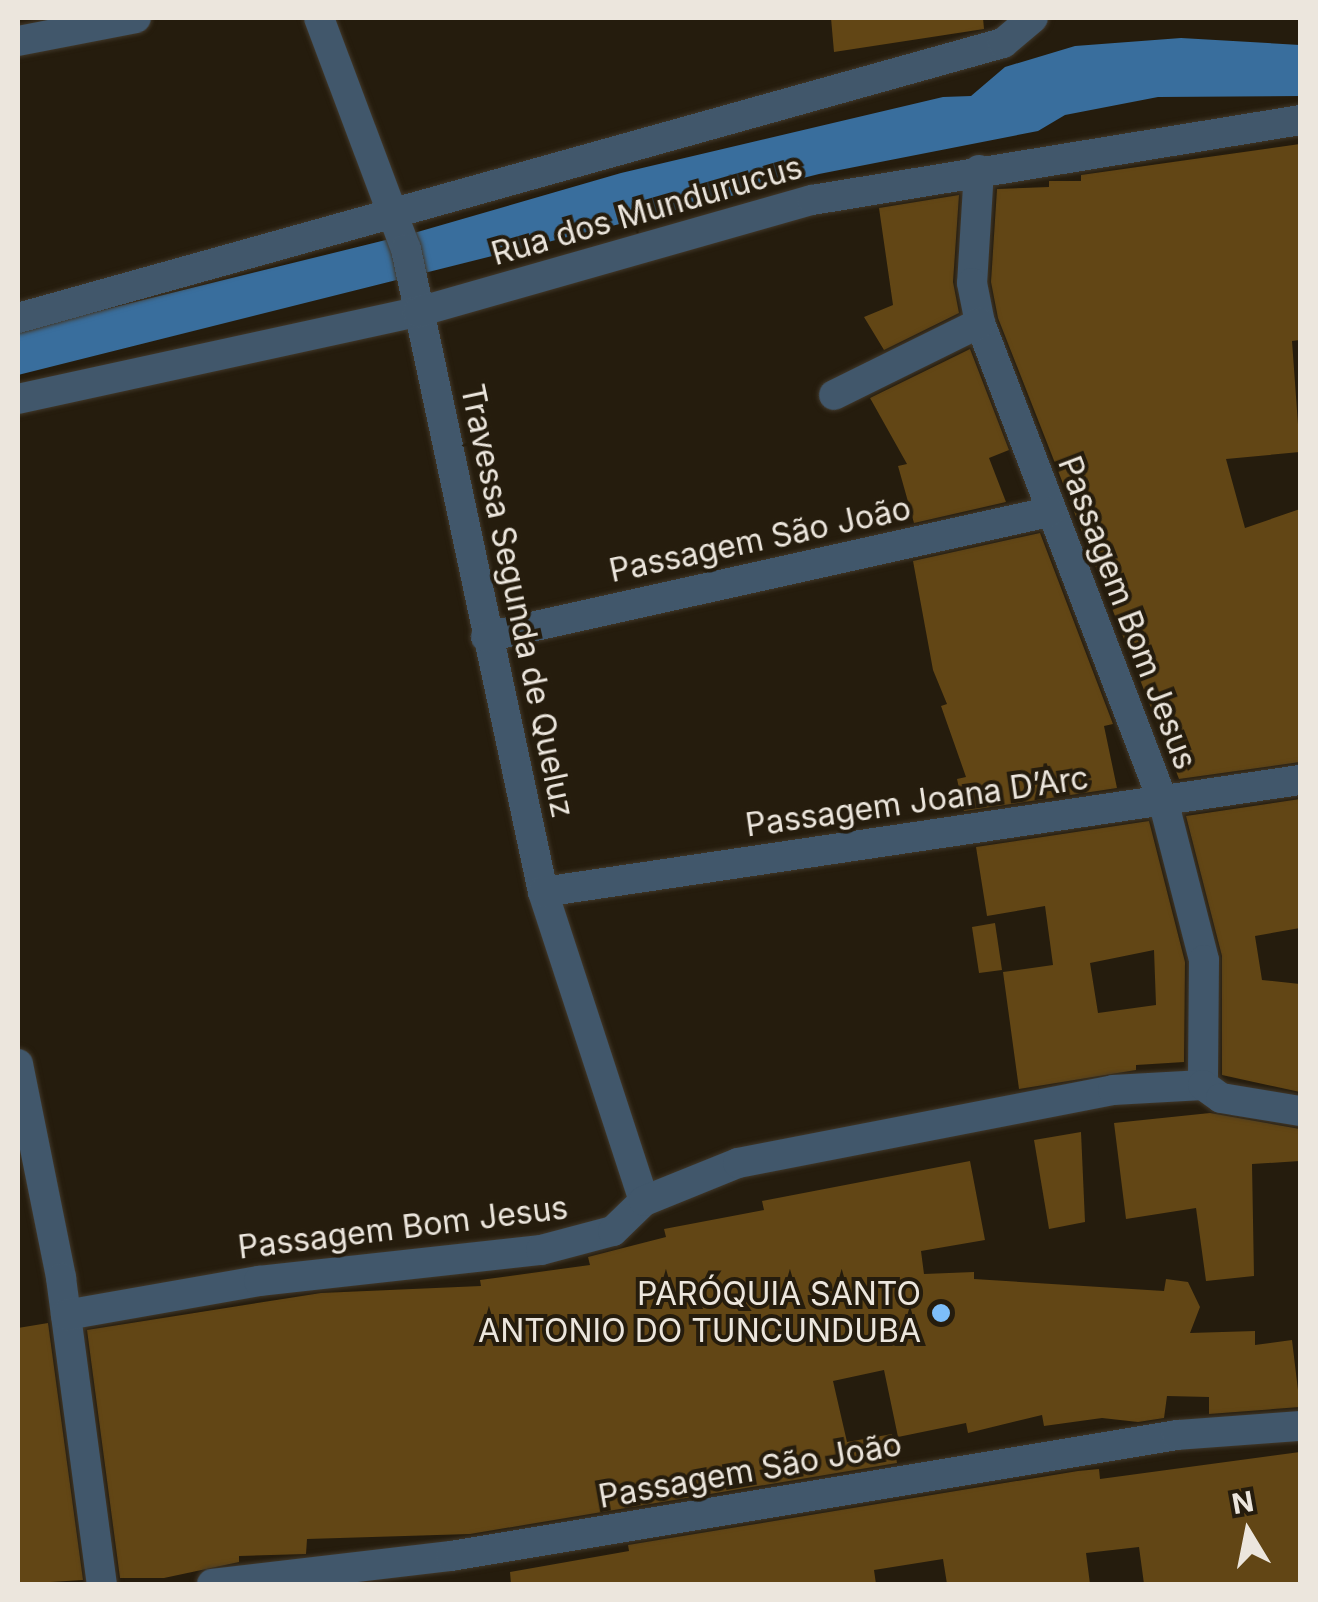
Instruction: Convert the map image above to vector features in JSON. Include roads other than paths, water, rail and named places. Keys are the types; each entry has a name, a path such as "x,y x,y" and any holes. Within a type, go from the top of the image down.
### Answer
{"street":[{"path":"18,41 136,18"},
{"name":"Travessa Segunda de Queluz","path":"318,18 406,249 544,892 644,1201"},
{"name":"Rua dos Mundurucus","path":"18,318 1003,43 1033,18"},
{"name":"Rua dos Mundurucus","path":"18,399 812,200 1300,120"},
{"name":"Passagem Bom Jesus","path":"978,170 972,283 980,323 1049,512 1164,804 1204,960 1203,1086"},
{"path":"834,394 980,323"},
{"name":"Passagem São João","path":"486,636 1049,512"},
{"name":"Passagem Joana D’Arc","path":"544,892 1164,804 1300,780"},
{"path":"18,1064 66,1315 102,1584"},
{"name":"Passagem Bom Jesus","path":"66,1315 259,1281 540,1250 613,1231 644,1201 738,1163 1113,1090 1203,1086 1221,1098 1300,1111"},
{"name":"Passagem São João","path":"212,1584 451,1556 1176,1435 1300,1426"}],"water":[{"path":"1181,38 1300,45 1300,96 1158,97 1065,115 1038,131 819,174 18,375 18,331 414,233 621,173 943,97 971,96 1005,67 1075,46"}],"place":[{"name":"PARÓQUIA SANTO ANTONIO DO TUNCUNDUBA","path":"941,1313"}]}
